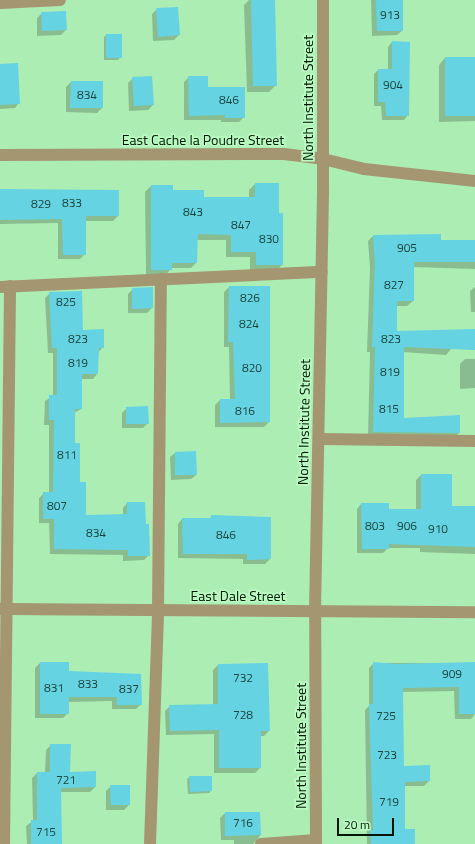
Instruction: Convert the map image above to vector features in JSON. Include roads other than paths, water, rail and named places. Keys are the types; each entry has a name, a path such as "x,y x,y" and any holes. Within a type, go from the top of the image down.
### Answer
{"street":[{"path":"0,3 60,0"},
{"name":"North Institute Street","path":"316,842 316,611 322,272 323,0"},
{"name":"East Cache la Poudre Street","path":"0,155 284,154 323,159 364,169 475,181"},
{"path":"4,844 5,287 322,272"},
{"path":"150,844 158,610 161,279"},
{"path":"319,439 475,441"},
{"name":"East Dale Street","path":"4,609 475,612"},
{"path":"261,844 316,842"}]}
